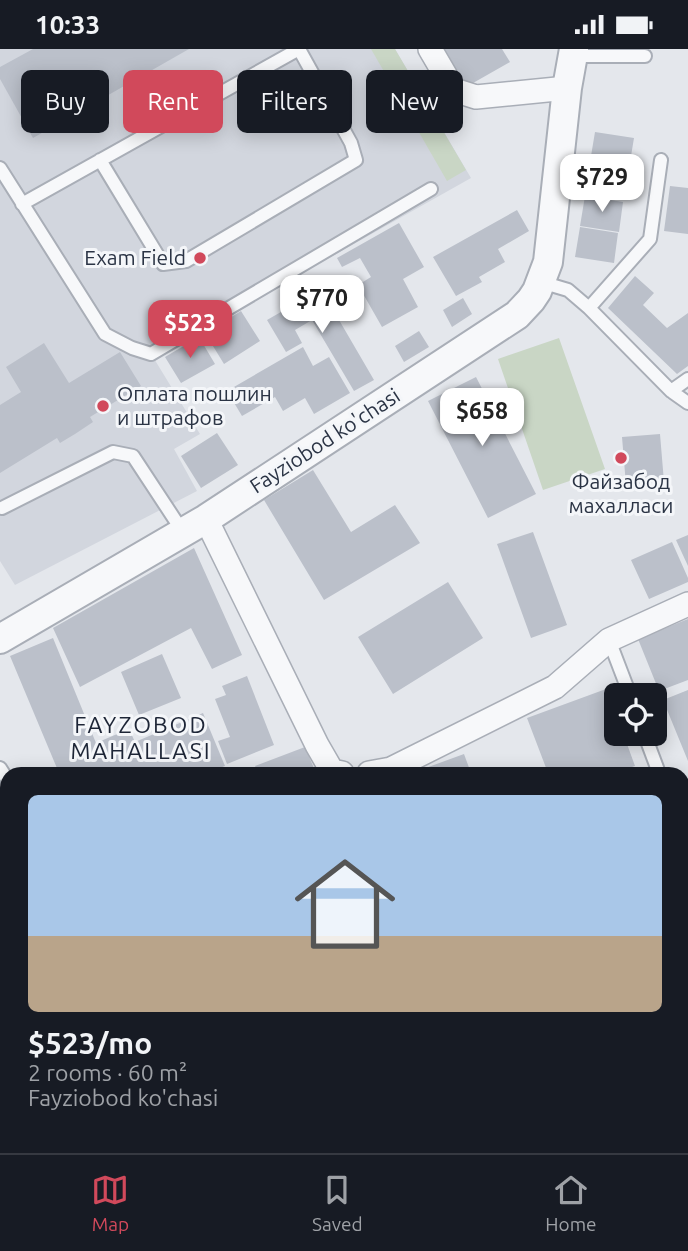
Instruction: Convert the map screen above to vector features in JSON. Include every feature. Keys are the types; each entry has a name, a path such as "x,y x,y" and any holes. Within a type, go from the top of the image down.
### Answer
{"street":[{"path":"430,49 454,90 476,97 567,88"},
{"name":"Fayziobod ko'chasi","path":"0,639 195,526 517,316 531,300 548,262 567,88 574,53"},
{"path":"195,526 330,767"},
{"path":"394,767 555,687 609,641 688,604"}],"lane":[{"path":"22,204 100,160 299,49 351,143 356,160 186,261 163,264 100,160"},
{"path":"574,53 645,56"},
{"path":"589,308 650,239 662,160"},
{"path":"0,168 105,334 151,354 431,189"},
{"path":"541,282 568,290 671,391 688,403"},
{"path":"671,391 688,379"},
{"path":"2,508 113,452 133,456 195,526"},
{"path":"609,641 625,683"},
{"path":"649,746 657,767"}],"shaded area":[{"path":"0,49 395,49 407,70 366,70 366,133 444,133 471,178 153,357 200,434 174,449 197,491 15,585 0,561"}],"green space":[{"path":"371,49 395,49 407,70 383,70"},
{"path":"419,133 444,133 466,170 447,181"},
{"path":"559,338 605,469 543,490 498,359"}],"building":[{"path":"33,49 189,49 152,70 123,70 123,87 109,95 109,70 21,70 21,117 0,79 0,67"},
{"path":"444,49 502,49 510,62 466,87 463,70 456,70"},
{"path":"595,132 634,138 629,168 590,162"},
{"path":"590,164 629,170 624,200 586,194"},
{"path":"670,186 688,188 688,234 664,231"},
{"path":"585,196 623,202 619,232 580,226"},
{"path":"517,210 529,231 498,249 505,262 479,277 482,282 456,296 433,257"},
{"path":"399,223 424,267 403,279 418,307 382,327 358,285 371,277 360,258 342,267 337,258"},
{"path":"580,227 618,233 614,263 575,257"},
{"path":"635,276 654,293 643,305 667,328 688,313 688,366 677,374 608,308"},
{"path":"321,289 374,380 354,391 312,320 295,330 302,343 286,352 267,320"},
{"path":"463,298 472,314 452,327 443,310"},
{"path":"241,311 260,341 224,364 205,333"},
{"path":"419,331 429,347 404,362 395,346"},
{"path":"199,337 215,364 181,383 165,357"},
{"path":"44,343 69,383 120,352 141,386 90,417 93,422 75,434 60,443 57,438 0,473 0,405 21,392 6,367"},
{"path":"303,347 313,366 329,357 350,393 314,414 305,398 283,411 275,397 242,416 227,391"},
{"path":"476,377 536,494 488,518 428,401"},
{"path":"217,433 238,465 201,488 181,456"},
{"path":"660,434 664,482 626,485 622,437"},
{"path":"313,470 351,532 395,505 420,543 324,600 264,500"},
{"path":"533,532 567,625 531,638 497,544"},
{"path":"688,535 688,566 676,540"},
{"path":"672,542 688,582 649,599 631,560"},
{"path":"194,548 242,655 212,669 191,628 80,687 53,628"},
{"path":"448,582 483,638 393,694 358,637"},
{"path":"688,619 688,680 667,688 667,683 656,683 638,639"},
{"path":"53,638 96,743 129,729 135,742 203,713 225,766 56,767 10,656"},
{"path":"162,654 181,698 139,715 121,672"},
{"path":"247,676 274,745 227,764 218,741 230,737 215,699 226,695 222,686"},
{"path":"604,690 604,746 628,746 635,766 546,767 527,718"},
{"path":"688,690 688,761 667,710 667,698"},
{"path":"305,747 313,767 256,767"},
{"path":"464,754 469,767 428,767"}],"place":[{"name":"Exam Field","path":"200,258"},
{"name":"Оплата пошлин и штрафов","path":"103,406"},
{"name":"Файзабод махалласи","path":"621,458"}],"district":[{"name":"FAYZOBOD MAHALLASI","path":"141,738"}]}
